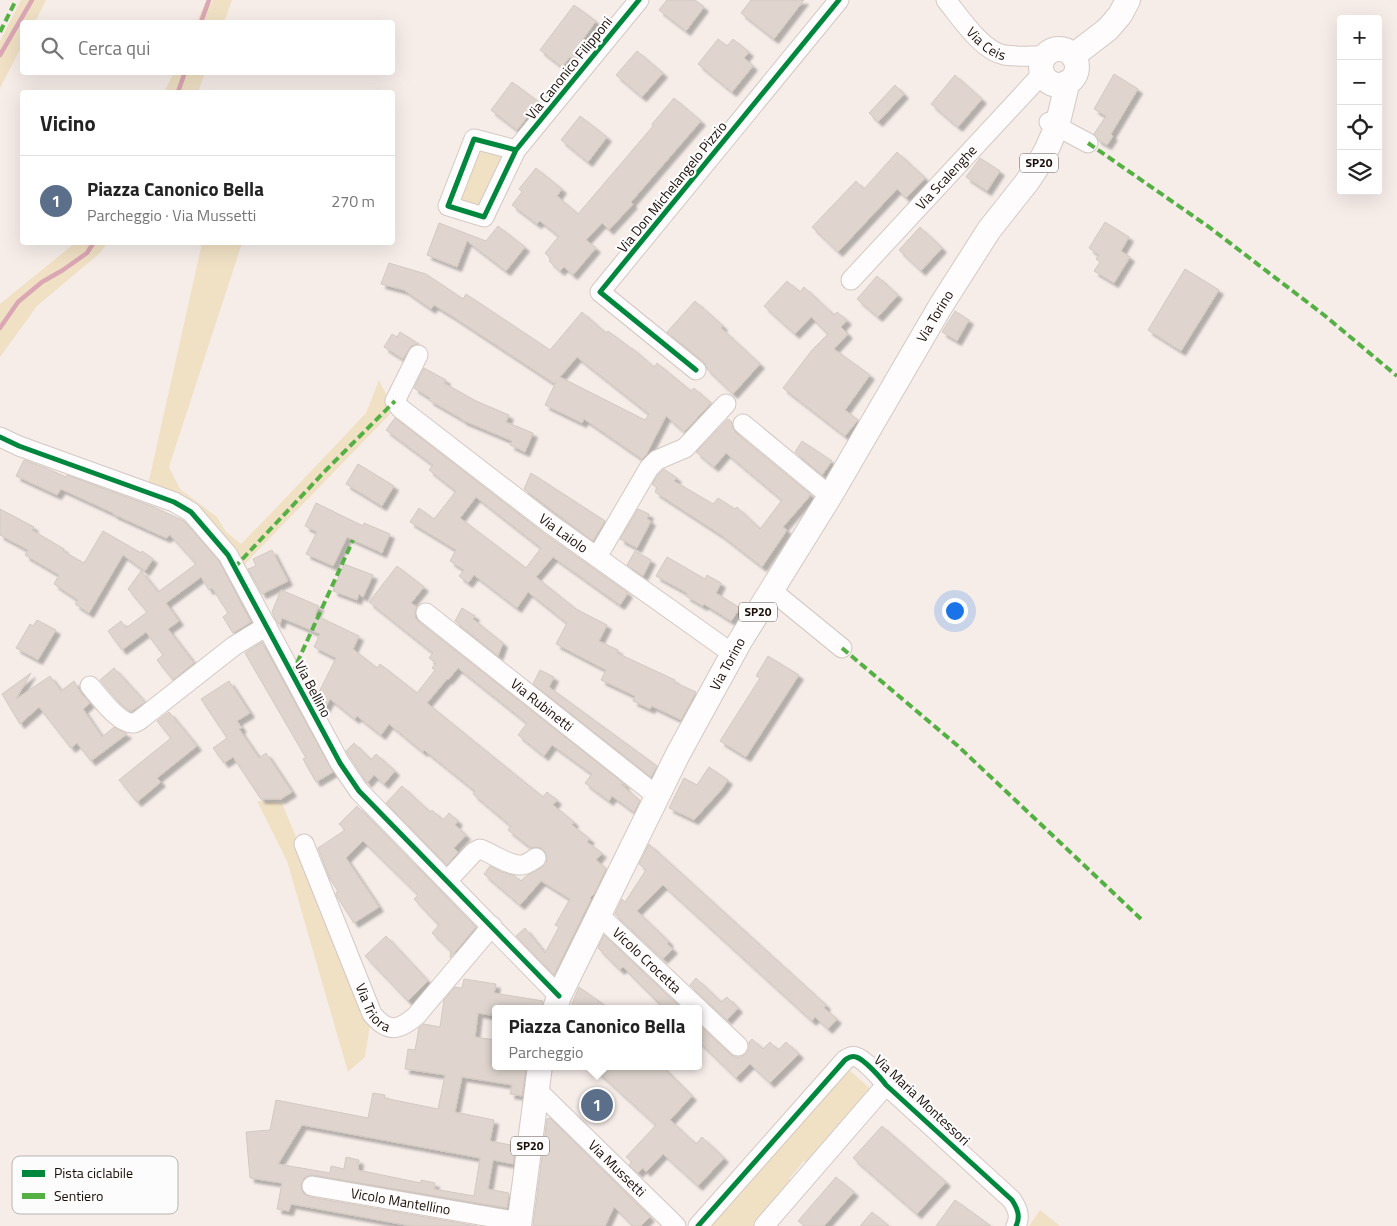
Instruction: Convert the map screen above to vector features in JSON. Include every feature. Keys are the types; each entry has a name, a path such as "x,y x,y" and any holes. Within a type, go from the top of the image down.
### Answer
{"main road":[{"path":"1050,74 1073,78 1077,67 1074,56 1108,29 1120,15 1128,0"},
{"name":"Via Torino","path":"557,1002 678,754 732,654 830,496 940,307 989,230 1032,175 1046,151 1053,124 1050,74"},
{"name":"SP20","path":"519,1224 540,1070"}],"street":[{"name":"Via Canonico Filipponi","path":"516,150 639,0"},
{"name":"Via Don Michelangelo Pizzio","path":"696,370 600,292 839,0"},
{"name":"Via Ceis","path":"946,0 981,42 991,50 1050,74"},
{"name":"Via Scalenghe","path":"851,280 1050,74"},
{"path":"1053,124 1088,143"},
{"name":"Via Laiolo","path":"418,355 395,400 400,408 548,523 732,654"},
{"path":"597,557 649,468 657,460 686,448 726,404"},
{"path":"743,424 830,496"},
{"name":"Via Bellino","path":"0,437 19,446 174,502 191,512 228,554 340,763 359,791 492,926 557,1002"},
{"path":"771,590 842,648"},
{"name":"Via Rubinetti","path":"426,612 657,796"},
{"path":"90,686 119,718 134,723 141,720 234,646 266,626"},
{"name":"Via Triora","path":"304,844 372,1014 381,1025 394,1028 407,1024 416,1016 492,926"},
{"path":"447,881 474,852 480,849 513,864 522,865 536,858"},
{"name":"Vicolo Crocetta","path":"599,915 694,1005"},
{"name":"Vicolo Crocetta","path":"702,1012 738,1046"},
{"name":"Via Maria Montessori","path":"698,1226 850,1056 860,1058 880,1076 886,1085 1012,1200 1018,1210 1016,1226"},
{"path":"764,1226 886,1085"},
{"name":"Via Mussetti","path":"537,1090 676,1226"},
{"name":"Vicolo Mantellino","path":"312,1186 519,1224"}],"shaded area":[{"path":"21,0 46,0 36,20 20,20 20,50 0,88 0,41"},
{"path":"213,0 232,0 225,20 198,20 205,3 211,4"},
{"path":"172,75 204,75 199,90 165,90"},
{"path":"474,139 516,150 484,217 448,206"},
{"path":"73,245 106,245 100,253 37,306 0,357 0,304"},
{"path":"202,245 241,245 169,467 180,489 217,517 226,532 241,544 366,413 379,380 394,410 242,567 148,485"},
{"path":"257,801 282,803 371,1019 365,1057 348,1072 287,861"},
{"path":"846,1067 874,1092 809,1166 804,1161 789,1179 794,1184 757,1226 703,1226"},
{"path":"1040,1210 1060,1226 1029,1226"}],"building":[{"path":"667,0 695,0 704,7 686,31 659,10"},
{"path":"751,0 804,0 774,39 741,13"},
{"path":"574,5 596,21 583,39 587,42 574,60 570,57 562,67 540,50"},
{"path":"718,39 727,46 733,39 749,52 744,58 753,66 732,92 698,64"},
{"path":"637,51 663,73 642,97 616,75"},
{"path":"1114,74 1138,89 1111,134 1113,136 1107,145 1098,140 1094,134 1106,116 1094,109"},
{"path":"955,75 982,99 958,127 931,104"},
{"path":"512,82 539,102 517,130 491,110"},
{"path":"895,85 904,94 878,122 869,113"},
{"path":"674,98 701,121 631,202 633,204 609,230 602,223 586,240 596,248 573,275 564,267 560,271 549,261 551,259 545,253 559,236 540,221 537,224 512,205 522,192 519,189 536,168 562,189 557,196 578,214 653,126 652,124"},
{"path":"580,116 607,137 588,162 561,140"},
{"path":"897,152 925,178 906,198 897,189 838,252 812,227 856,181 864,189"},
{"path":"980,158 1000,171 987,191 966,177"},
{"path":"1105,222 1129,237 1121,251 1130,257 1114,283 1094,271 1100,262 1096,259 1099,255 1089,248"},
{"path":"439,223 486,241 498,226 525,247 506,271 467,241 457,267 427,255"},
{"path":"920,227 942,248 921,271 899,250"},
{"path":"389,263 426,274 463,299 466,294 550,350 582,312 606,333 608,331 632,348 654,367 657,363 691,391 694,388 711,403 684,432 666,416 646,455 642,459 584,419 582,423 545,405 556,382 555,384 434,305 431,309 404,290 381,284","holes":["577,357 649,414 645,420 560,377"]},
{"path":"1185,269 1219,290 1181,351 1148,330"},
{"path":"877,276 898,295 878,317 857,299"},
{"path":"787,281 800,292 804,287 834,315 837,312 847,320 841,327 848,334 834,349 870,375 845,410 858,420 845,436 783,388 812,350 828,334 811,317 795,334 764,306"},
{"path":"695,301 723,326 721,328 760,364 733,394 707,369 703,361 667,332"},
{"path":"955,311 969,320 957,341 942,332"},
{"path":"400,332 419,344 411,346 403,359 384,347 392,334 397,337"},
{"path":"424,368 446,380 444,383 476,401 509,415 506,422 533,433 525,452 510,445 512,441 462,420 429,400 430,398 414,388"},
{"path":"395,418 542,532 628,593 620,605 553,557 536,577 576,609 607,625 599,641 618,650 617,653 696,692 681,720 652,706 650,709 633,701 635,696 601,680 606,670 556,644 567,623 528,592 517,608 474,575 468,583 459,576 464,570 450,561 456,550 410,522 419,508 434,519 456,491 429,470 433,465 386,430","holes":["476,497 541,548 526,568 460,518"]},
{"path":"728,419 732,422 736,433 810,494 783,527 787,530 762,567 721,535 655,492 657,488 652,484 664,469 677,478 674,481 713,504 718,498 735,509 737,507 760,529 782,500 726,453 714,467 696,452"},
{"path":"802,441 832,461 822,475 795,452"},
{"path":"24,460 66,477 67,475 154,507 184,521 219,561 251,622 233,633 223,617 228,613 212,588 209,590 201,577 166,603 179,621 168,629 194,663 173,680 157,660 163,655 146,632 122,650 108,631 121,621 126,628 147,612 128,589 141,571 158,592 196,564 170,535 166,538 61,489 57,495 16,476"},
{"path":"358,464 394,486 382,506 346,484"},
{"path":"531,473 605,521 593,541 524,489"},
{"path":"316,503 363,526 364,523 390,534 382,553 347,537 333,566 306,554 317,532 305,526"},
{"path":"0,509 34,527 32,530 84,563 103,531 141,553 142,551 153,559 145,571 123,555 89,613 75,604 78,600 54,584 59,575 25,555 28,550 0,535"},
{"path":"638,509 649,514 647,519 651,521 637,548 620,539"},
{"path":"272,550 288,581 262,594 248,569 256,566 253,559"},
{"path":"635,551 651,560 643,576 627,565"},
{"path":"667,557 705,579 707,575 721,583 716,593 740,608 731,621 704,604 703,606 686,596 687,593 656,576"},
{"path":"344,564 373,575 363,597 359,594 357,600 333,591"},
{"path":"397,566 424,587 411,603 417,607 415,617 419,622 626,785 621,784 640,801 634,812 612,796 609,801 585,783 592,774 552,745 544,756 518,735 527,723 458,668 427,703 543,797 547,792 557,800 553,805 574,822 572,825 590,839 587,842 602,853 596,860 606,869 594,894 590,898 554,975 516,936 525,928 545,953 559,927 555,925 570,899 541,881 520,905 484,874 490,866 515,876 521,881 546,864 545,852 541,848 531,848 508,830 511,826 473,794 475,791 389,724 381,735 357,716 355,719 330,699 324,710 317,696 336,658 314,647 320,634 282,618 280,624 277,623 272,612 281,590 319,606 315,615 359,636 353,649 377,668 380,664 417,693 435,670 432,668 436,663 429,658 433,653 369,602"},
{"path":"462,608 475,616 473,619 503,643 498,656 455,621"},
{"path":"37,620 56,630 38,660 16,648 30,624 33,626"},
{"path":"262,642 333,772 316,782 303,759 306,758 245,653"},
{"path":"768,656 799,675 746,757 720,741 760,678 756,676"},
{"path":"114,668 145,702 132,711 128,710 118,701 100,680"},
{"path":"540,670 554,677 549,687 657,766 651,777 533,684"},
{"path":"31,673 16,699 50,676 61,691 74,681 90,703 83,709 102,737 114,727 127,734 91,761 77,743 71,748 39,707 20,724 2,694"},
{"path":"229,681 250,713 237,721 242,728 239,729 259,758 266,753 292,792 281,799 261,799 233,757 224,763 213,748 227,738 201,699"},
{"path":"169,712 197,746 157,778 161,782 137,802 119,780 171,738 157,721"},
{"path":"354,743 371,760 376,754 395,771 384,784 374,775 367,783 346,751"},
{"path":"709,767 728,780 694,820 669,808 684,778 697,785"},
{"path":"402,786 430,812 432,810 443,820 449,813 458,821 455,825 466,835 454,848 458,852 447,865 386,803"},
{"path":"357,806 476,927 450,958 451,951 432,933 439,925 414,899 418,895 363,841 346,858 379,907 354,923 336,895 338,891 330,879 318,848 345,830 339,824"},
{"path":"649,844 826,1005 824,1008 837,1019 828,1029 815,1017 812,1021 663,885 637,911 669,942 667,944 673,949 663,959 615,914 622,899 625,902 646,870 639,864"},
{"path":"604,935 678,1005 661,1005 623,967 620,970 598,948"},
{"path":"386,936 428,981 408,1001 365,956"},
{"path":"696,978 721,1002 727,997 738,1008 727,1020 690,985"},
{"path":"464,979 496,984 494,993 543,1001 542,1005 492,1005 492,1015 478,1013 475,1037 492,1039 492,1070 526,1070 522,1096 510,1094 512,1085 462,1077 455,1112 494,1120 490,1141 516,1146 513,1164 493,1160 488,1189 509,1193 507,1208 313,1175 304,1178 301,1185 304,1194 310,1197 477,1226 411,1226 291,1204 289,1211 277,1209 282,1183 250,1178 246,1132 270,1130 276,1100 368,1118 373,1093 385,1095 384,1098 438,1109 445,1075 405,1069 408,1049 415,1050 419,1028 424,1024 440,1027 444,1000 455,987 462,988","holes":["302,1125 480,1158 474,1196 434,1189 435,1183 421,1180 421,1183 358,1170 359,1160 346,1157 344,1169 331,1166 330,1173 278,1164"]},
{"path":"579,987 604,1005 573,1005"},
{"path":"702,1028 735,1057 741,1057 746,1054 749,1049 749,1042 752,1039 763,1049 770,1042 778,1050 786,1042 799,1054 770,1083 750,1064 736,1078 702,1045"},
{"path":"595,1070 666,1070 692,1096 670,1120 696,1144 702,1137 724,1158 698,1186 663,1154 646,1172 643,1168 638,1173 629,1165 632,1162 626,1157 656,1125"},
{"path":"550,1118 650,1217 641,1226 633,1226 614,1207 605,1226 533,1226 547,1119"},
{"path":"882,1126 946,1182 917,1214 853,1158"},
{"path":"836,1177 854,1192 824,1226 805,1226 798,1221"},
{"path":"955,1200 991,1226 936,1226"},
{"path":"872,1212 889,1226 860,1226"}],"waterway":[{"path":"20,20 32,0"},
{"path":"202,20 209,0"},
{"path":"0,55 20,21"},
{"path":"179,90 184,75"},
{"path":"0,328 18,302 42,282 87,253 92,245"}],"marked path":[{"path":"0,32 16,0"},
{"path":"1088,143 1209,227 1324,315 1397,376"},
{"path":"234,568 326,470 395,401"},
{"path":"292,674 353,540"},
{"path":"842,648 958,746 1141,919"}],"cycle path":[{"path":"516,150 474,139 448,206 484,217 516,150 639,0"},
{"path":"696,370 600,292 839,0"},
{"path":"0,437 19,446 174,502 191,512 228,555 340,763 359,791 559,996"},
{"path":"698,1226 845,1060 853,1056 868,1065 886,1085 1012,1200 1018,1215 1016,1226"}],"place":[{"name":"Piazza Canonico Bella","path":"597,1105"}]}
